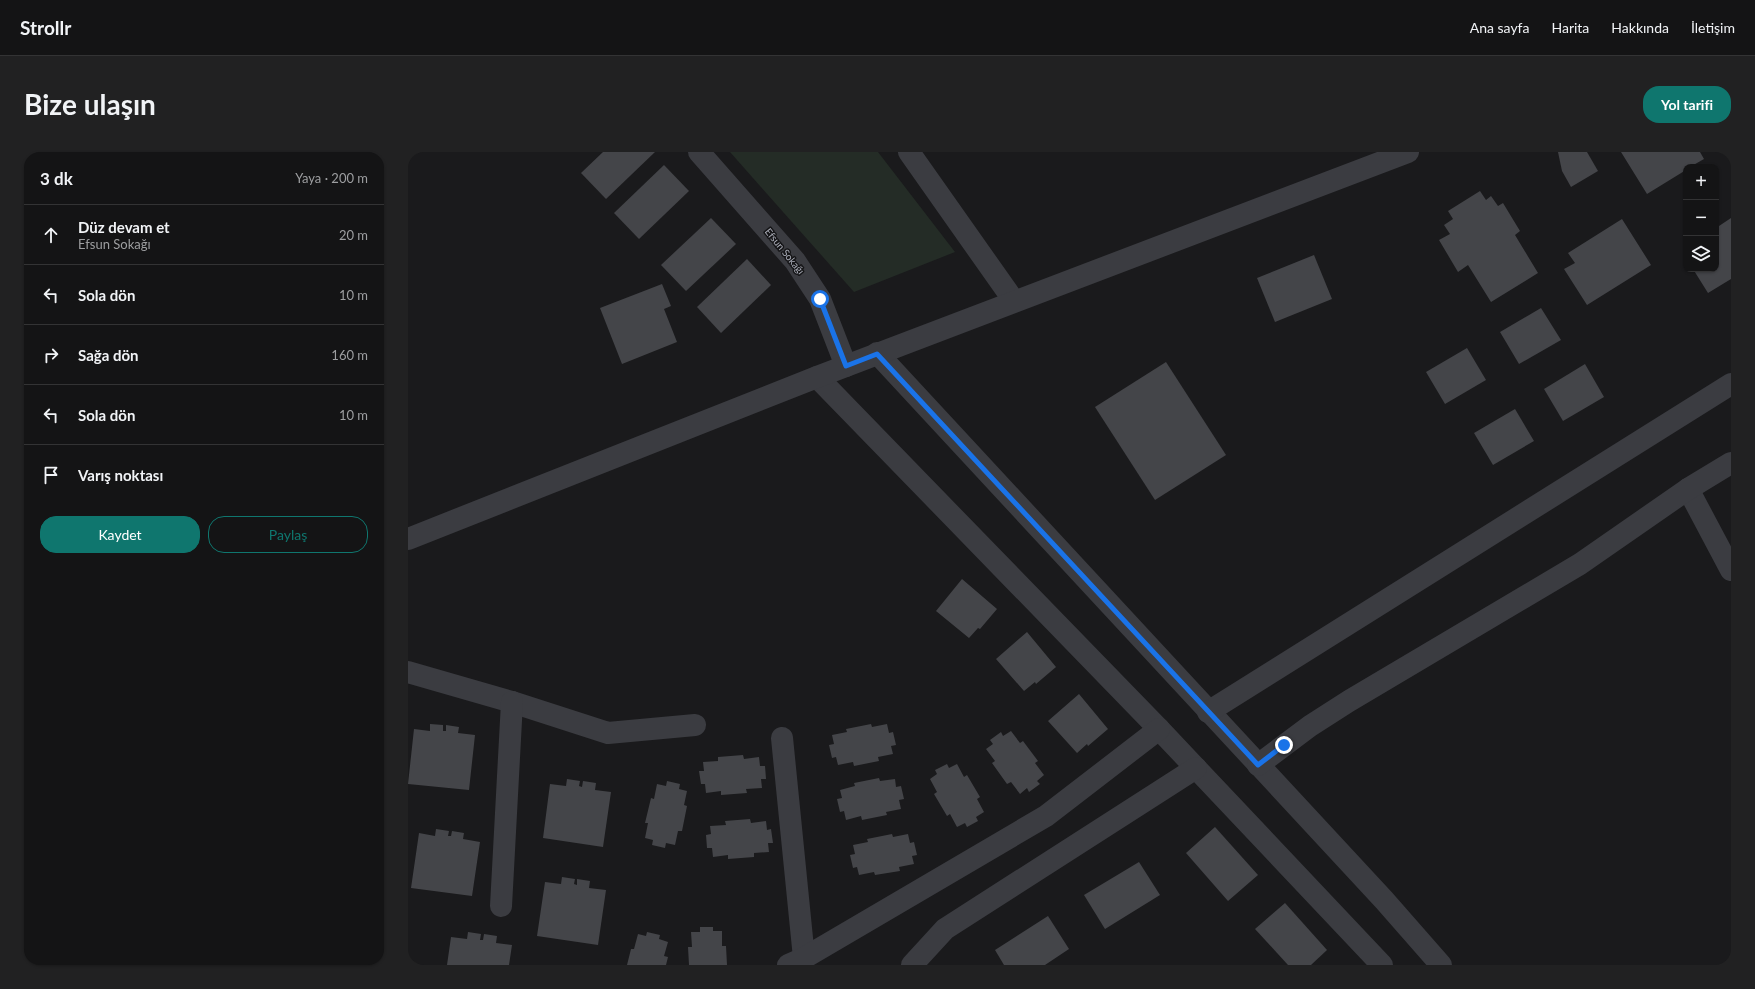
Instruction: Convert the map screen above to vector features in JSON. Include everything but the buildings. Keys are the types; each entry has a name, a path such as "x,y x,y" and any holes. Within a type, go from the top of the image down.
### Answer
{"street":[{"name":"Efsun Sokağı","path":"699,152 795,261 820,299 846,366"},
{"path":"909,152 1014,301"},
{"path":"408,539 817,377 1408,152"},
{"path":"877,354 1384,900 1441,965"},
{"path":"817,377 1159,729 1382,965"},
{"path":"1208,712 1731,384"},
{"path":"1258,765 1310,726 1349,701 1580,564 1688,489 1731,463"},
{"path":"1688,489 1731,570"},
{"path":"408,672 512,702 608,733 695,725"},
{"path":"501,906 512,702"},
{"path":"782,738 796,961 1046,816 1159,729"},
{"path":"912,965 945,929 1196,768"}],"shaded area":[{"path":"730,152 878,152 955,252 854,292"}],"route":[{"path":"820,299 846,366 877,354 1258,765 1284,745"}]}
